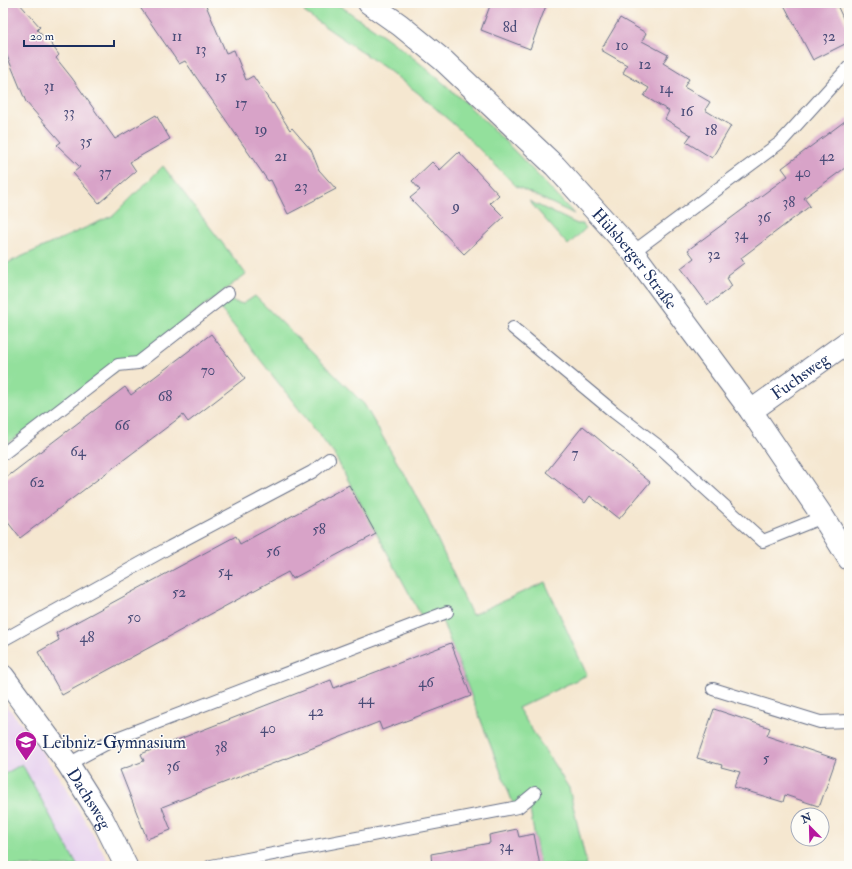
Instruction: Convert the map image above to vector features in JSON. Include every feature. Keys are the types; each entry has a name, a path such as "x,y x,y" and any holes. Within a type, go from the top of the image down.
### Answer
{"street":[{"name":"Hülsberger Straße","path":"369,3 400,25 444,61 550,161 633,252 751,411 849,559"},
{"name":"Fuchsweg","path":"751,411 849,341"},
{"name":"Dachsweg","path":"3,676 68,764 102,818 126,866"}],"lane":[{"path":"633,252 781,142 849,67"},
{"path":"3,454 118,365 138,363 228,293"},
{"path":"513,328 614,412 661,448 763,541 823,518"},
{"path":"3,640 170,547 312,472 329,459"},
{"path":"68,764 117,738 447,612"},
{"path":"713,689 820,722 849,721"},
{"path":"211,866 518,808 535,793"}],"shaded area":[{"name":"Leibniz-Gymnasium","path":"3,701 33,739 65,786 111,866 3,866"}],"green space":[{"path":"328,2 337,4 424,66 476,113 574,214 516,186 459,129 418,93 388,70 304,12 309,3"},
{"path":"163,166 246,274 135,358 3,446 3,265 114,215"},
{"path":"529,201 577,224 583,224 586,228 568,245"},
{"path":"255,296 364,404 423,508 472,615 545,582 587,675 518,708 569,788 587,866 540,866 530,810 516,811 440,615 424,621 334,454 219,307 227,300 243,304"},
{"path":"22,764 77,866 3,866 3,775"}],"building":[{"path":"3,3 19,3 40,27 37,30 52,45 59,55 56,58 115,139 156,115 170,139 130,162 136,171 99,203 73,173 80,167 57,145 61,142 26,102 3,46"},
{"path":"137,3 205,3 226,53 234,50 246,80 253,76 272,104 273,103 290,130 292,128 311,150 319,170 336,189 288,214 271,180 268,181 185,61 179,64"},
{"path":"491,3 547,3 530,49 481,30"},
{"path":"783,3 836,3 849,31 849,42 813,60"},
{"path":"620,18 646,33 642,41 668,55 663,63 689,79 684,87 710,102 705,110 731,126 712,158 686,142 691,135 665,119 669,111 644,96 649,88 623,73 627,65 601,50"},
{"path":"849,118 849,165 804,198 810,206 741,258 744,263 728,275 729,277 727,278 732,286 708,305 681,268 694,258 688,250 788,176 782,168"},
{"path":"459,152 499,195 490,203 504,217 464,254 410,198 420,190 412,181 432,162 440,170"},
{"path":"211,334 245,378 188,422 183,415 20,538 3,516 3,480 125,387 131,395"},
{"path":"583,426 650,482 619,519 590,496 585,503 546,472"},
{"path":"349,485 376,534 292,579 288,572 62,695 38,652 59,640 56,633 236,536 240,544"},
{"path":"451,643 471,696 382,730 379,722 162,807 171,830 147,839 120,770 144,761 141,754 331,680 334,688"},
{"path":"714,709 770,728 767,736 836,759 820,805 818,806 785,795 783,802 734,787 740,772 697,758"},
{"path":"517,829 519,837 534,834 540,866 432,866 431,854 490,843 489,835"}],"place":[{"name":"Leibniz-Gymnasium","path":"26,762"}]}
